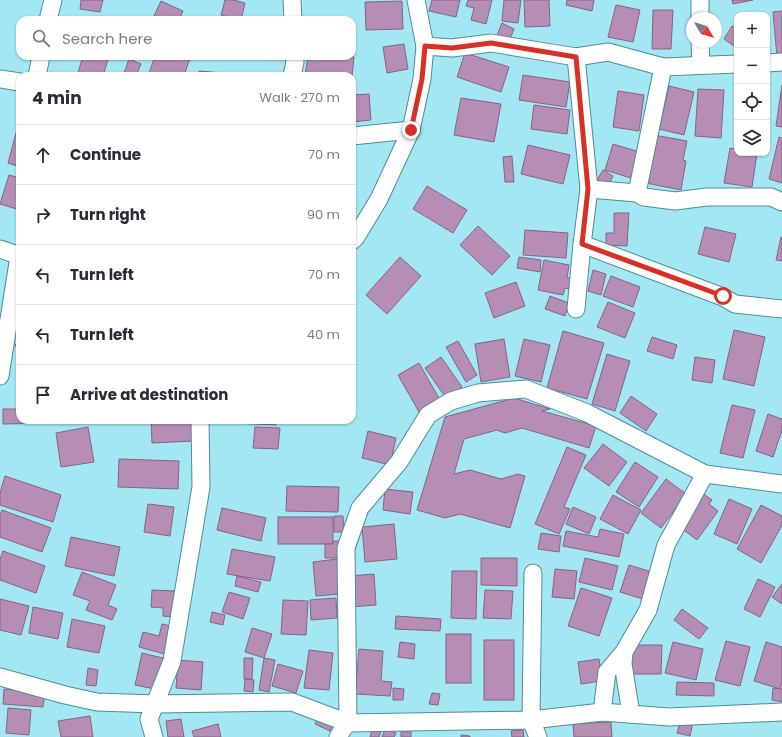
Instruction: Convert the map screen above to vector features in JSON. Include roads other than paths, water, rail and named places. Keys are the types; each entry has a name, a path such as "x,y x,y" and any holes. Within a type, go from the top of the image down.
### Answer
{"street":[{"path":"49,16 53,0"},
{"path":"292,0 293,16"},
{"path":"356,237 379,199 411,130 422,79 425,46 416,0"},
{"path":"700,0 700,12"},
{"path":"425,46 452,48 491,43 576,57 608,52 663,67 734,64"},
{"path":"700,48 701,65"},
{"path":"576,57 588,189 576,309"},
{"path":"38,72 40,60"},
{"path":"293,72 295,60"},
{"path":"770,63 782,62"},
{"path":"637,193 663,67"},
{"path":"0,79 16,81"},
{"path":"356,136 411,130"},
{"path":"588,189 637,193 644,197 675,201 707,198 771,197 782,202"},
{"path":"582,244 723,296 735,304 782,309"},
{"path":"0,249 16,255"},
{"path":"0,376 16,280"},
{"path":"338,737 348,723 346,548 360,508 399,462 428,415 451,402 478,393 526,389 587,413 705,474 782,484"},
{"path":"154,737 150,719 172,661 201,487 200,424"},
{"path":"602,712 607,672 624,652 648,610 666,545 705,474"},
{"path":"533,573 531,720 538,737"},
{"path":"624,652 624,664 631,714"},
{"path":"0,677 65,696 97,702 156,704 292,702 348,723 531,720 602,712 669,717 782,712"}]}
